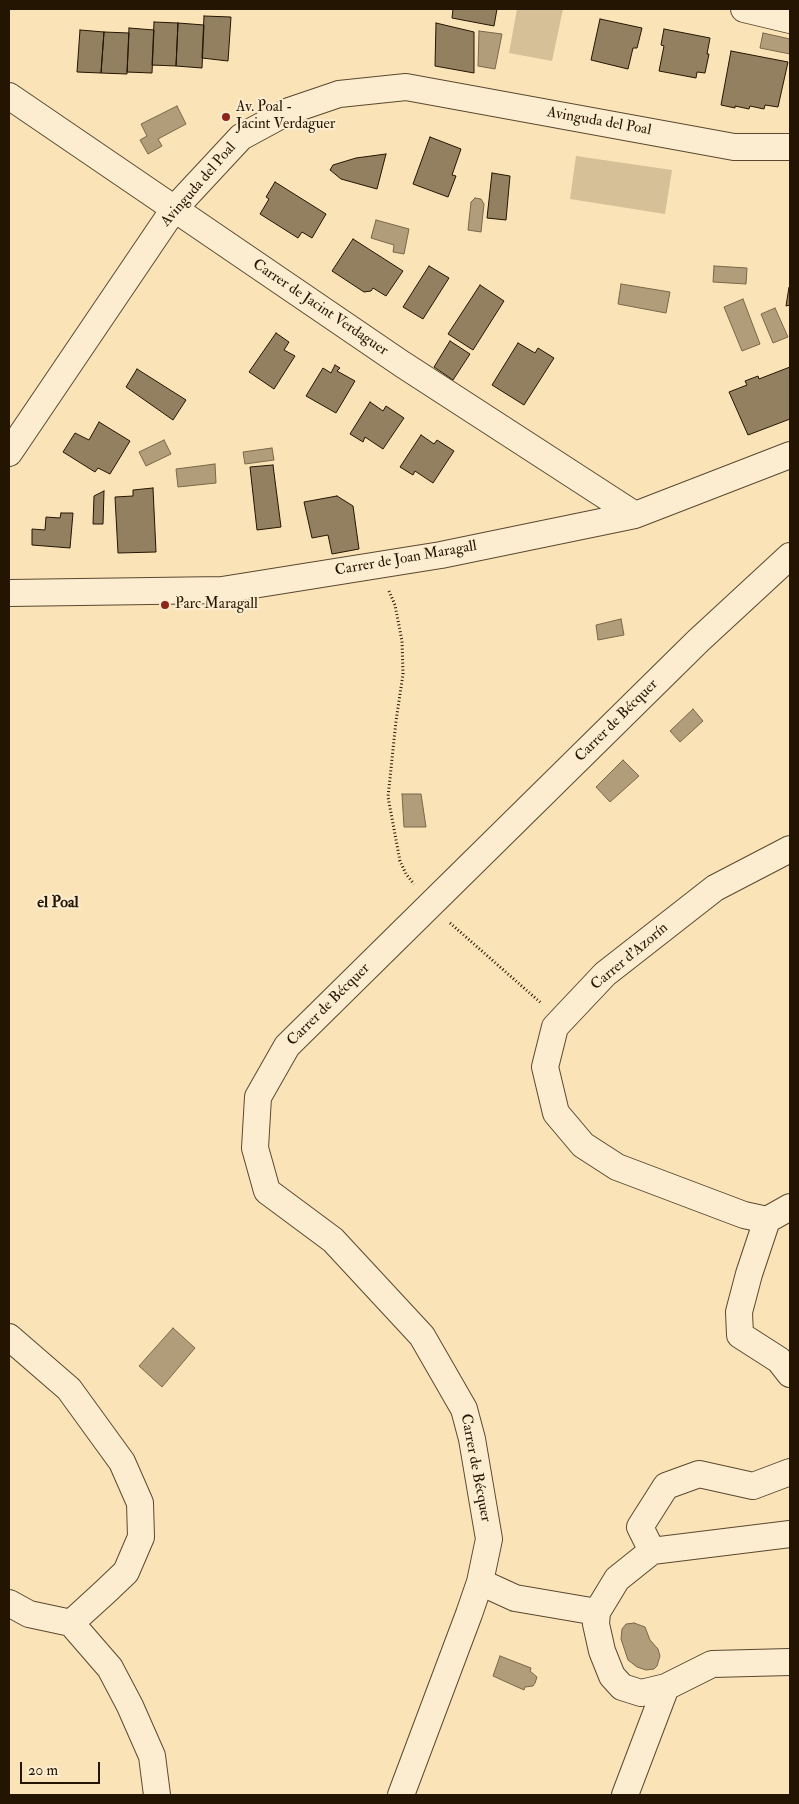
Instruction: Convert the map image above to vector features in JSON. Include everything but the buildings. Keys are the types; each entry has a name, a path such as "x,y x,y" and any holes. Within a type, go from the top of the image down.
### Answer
{"street":[{"path":"744,9 790,20"},
{"name":"Avinguda del Poal","path":"9,453 174,209 241,137 289,111 339,94 406,87 734,147 790,147"},
{"name":"Carrer de Jacint Verdaguer","path":"9,96 402,364 635,515"},
{"name":"Carrer de Joan Maragall","path":"9,593 222,590 441,555 635,515 790,455"},
{"name":"Carrer de Bécquer","path":"401,1795 480,1582 490,1539 472,1439 464,1409 422,1336 334,1240 267,1190 255,1148 258,1097 287,1046 698,641 790,556"},
{"name":"Carrer d'Azorín","path":"767,1220 744,1215 617,1167 583,1146 556,1113 545,1067 555,1027 605,974 715,888 790,850"},
{"path":"790,1206 767,1220 739,1312 740,1335 779,1360 790,1374"},
{"path":"9,1337 69,1390 122,1462 140,1503 141,1537 126,1572 71,1623"},
{"path":"652,1550 640,1527 666,1486 698,1474 753,1486 790,1472"},
{"path":"790,1534 652,1550 617,1579 598,1612 596,1624 602,1651 612,1676 622,1687 641,1692 666,1686 712,1664 790,1662"},
{"path":"480,1582 515,1598 598,1612"},
{"path":"9,1603 29,1614 71,1623 110,1668 130,1706 152,1756 157,1795"},
{"path":"625,1795 666,1686"}],"path":[{"path":"378,565 395,606 402,641 403,674 388,797 400,861 406,874 430,905 561,1020"}],"shaded area":[{"path":"517,9 563,9 552,61 509,53"},
{"path":"479,31 502,34 495,69 478,66"},
{"path":"763,33 790,39 790,54 760,48"},
{"path":"177,106 186,124 158,139 162,146 148,154 140,140 147,136 141,124"},
{"path":"576,156 672,170 665,214 570,199"},
{"path":"475,198 481,199 484,204 481,232 468,230 471,202"},
{"path":"376,220 409,229 404,254 393,252 394,245 371,238"},
{"path":"714,266 747,268 746,284 713,282"},
{"path":"621,284 670,292 666,313 618,304"},
{"path":"743,299 760,344 742,351 724,307"},
{"path":"775,308 788,337 773,343 761,314"},
{"path":"164,440 171,454 146,466 139,452"},
{"path":"272,448 274,460 245,464 243,452"},
{"path":"215,464 216,483 178,487 176,469"},
{"path":"621,619 624,635 598,640 596,625"},
{"path":"693,709 703,721 680,742 670,731"},
{"path":"623,760 639,776 610,802 596,787"},
{"path":"402,794 421,794 426,827 404,827"},
{"path":"173,1328 195,1348 162,1387 139,1366"},
{"path":"634,1623 645,1627 650,1640 658,1649 660,1656 654,1669 646,1670 637,1667 628,1660 621,1639 622,1629 626,1624"},
{"path":"500,1656 531,1668 530,1671 537,1677 533,1686 525,1687 524,1690 493,1676"}],"place":[{"name":"Av. Poal - Jacint Verdaguer","path":"226,117"},
{"name":"Parc Maragall","path":"165,605"}],"district":[{"name":"el Poal","path":"58,904"}]}
